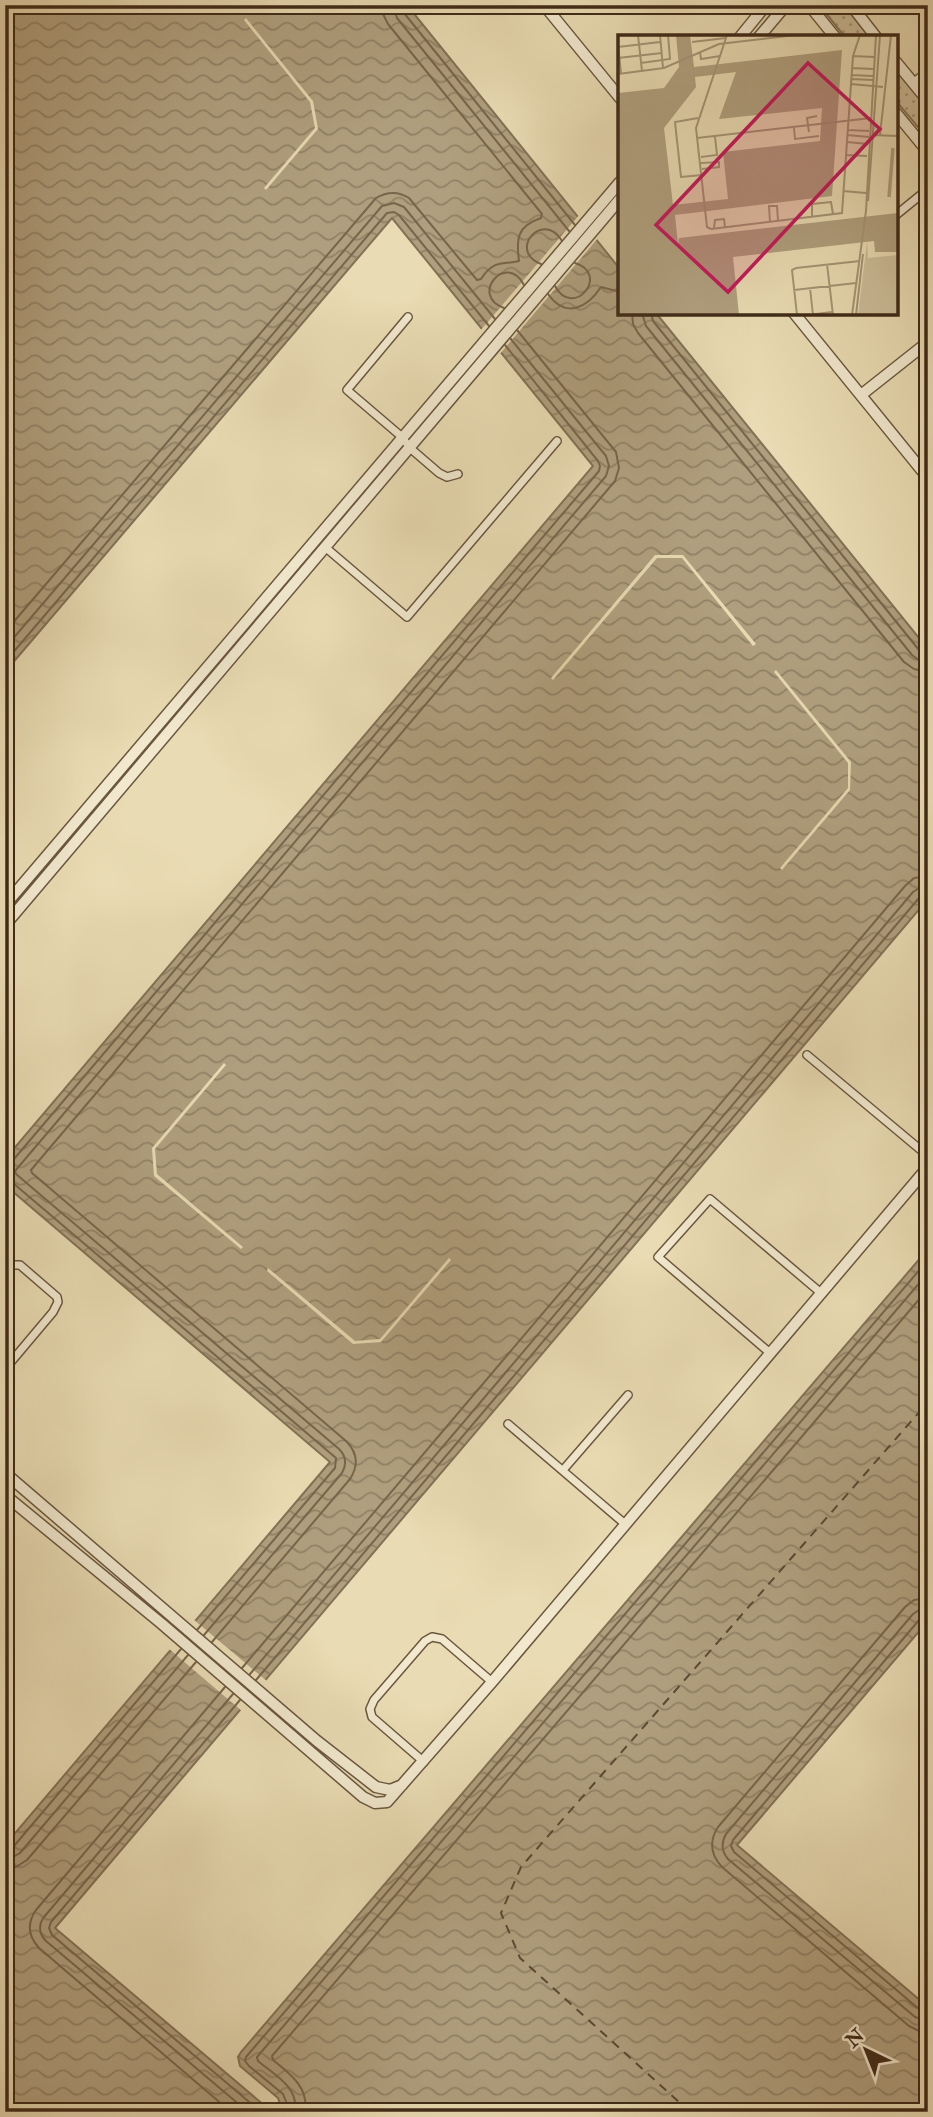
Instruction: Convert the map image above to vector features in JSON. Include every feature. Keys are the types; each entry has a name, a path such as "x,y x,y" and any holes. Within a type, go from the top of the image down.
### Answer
{"street":[{"path":"544,5 618,96"},
{"path":"742,35 766,5"},
{"path":"760,35 786,5"},
{"path":"809,5 833,35"},
{"path":"851,5 874,35"},
{"path":"898,64 928,101"},
{"path":"914,84 928,73"},
{"path":"898,120 928,152"},
{"path":"898,213 928,189"},
{"path":"5,905 402,437 465,372 616,198"},
{"path":"796,315 928,478"},
{"path":"408,317 347,390 439,473 447,477 458,474"},
{"path":"861,395 928,342"},
{"path":"5,925 410,448 465,372"},
{"path":"325,547 407,617 557,442"},
{"path":"191,687 200,696"},
{"path":"807,1055 928,1156"},
{"path":"5,1495 162,1624 363,1797 381,1804 390,1800 424,1762 928,1167"},
{"path":"770,1353 659,1257 710,1199 821,1293"},
{"path":"5,1272 11,1265 20,1265 57,1297 58,1302 53,1312 5,1369"},
{"path":"563,1470 628,1395"},
{"path":"508,1424 625,1524"},
{"path":"5,1473 317,1741 376,1787 390,1790 405,1783"},
{"path":"424,1762 370,1713 371,1704 391,1680 425,1641 432,1637 442,1639 492,1682"}],"shaded area":[{"path":"819,5 845,5 869,35 843,35"},
{"path":"898,71 928,108 928,139 898,103"}],"water":[{"path":"5,5 407,5 618,267 618,315 658,315 928,649 928,899 55,1928 272,2112 5,2112 5,1845 330,1462 5,1185 5,1159 593,466 392,218 5,672"},
{"path":"928,1249 928,1621 737,1845 928,2007 928,2112 275,2112 280,2104 278,2098 240,2066 238,2057 241,2052"}],"pier":[{"path":"246,18 313,101 318,129 266,190 264,188 315,128 310,102 244,20"},
{"path":"580,214 599,237 499,355 480,331"},
{"path":"655,555 683,555 756,644 753,646 682,558 657,558 553,680 551,678"},
{"path":"776,670 851,762 850,790 782,870 780,868 848,788 848,763 774,672"},
{"path":"224,1063 226,1065 155,1149 157,1174 243,1247 241,1249 154,1176 152,1148"},
{"path":"449,1258 451,1260 381,1342 353,1344 267,1271 268,1268 355,1341 380,1339"},
{"path":"193,1619 268,1682 243,1712 168,1648"}],"ferry route":[{"path":"690,2112 520,1958 501,1913 521,1867 928,1402"}]}
